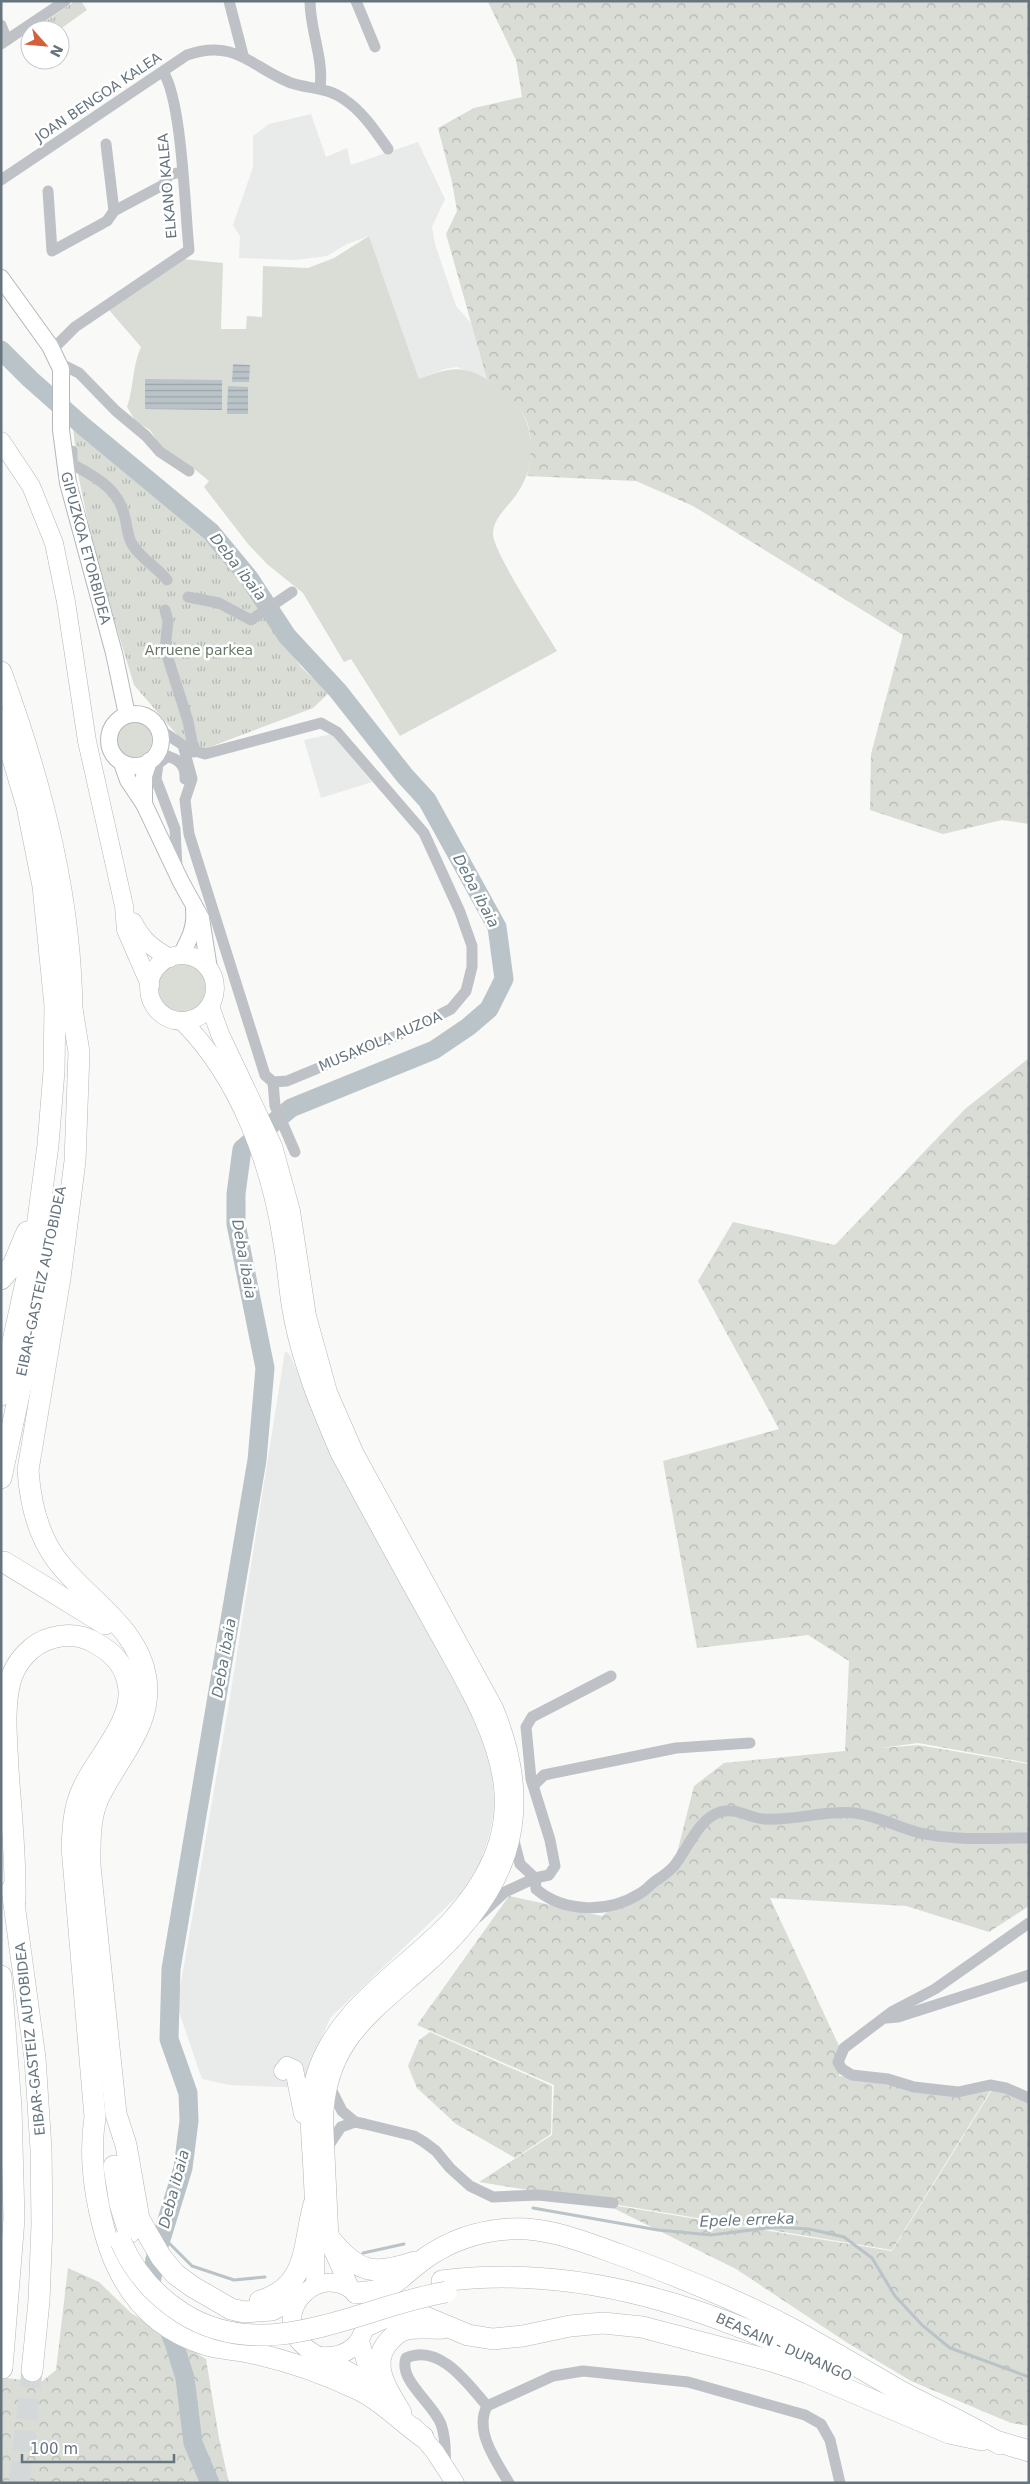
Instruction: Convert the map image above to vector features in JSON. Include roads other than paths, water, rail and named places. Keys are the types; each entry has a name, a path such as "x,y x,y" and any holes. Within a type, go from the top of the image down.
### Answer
{"highway":[{"name":"EIBAR-GASTEIZ AUTOBIDEA","path":"1,672 22,728 45,813 60,888 72,1009 72,1076 67,1148 52,1242 1,1478"},
{"name":"EIBAR-GASTEIZ AUTOBIDEA","path":"1,719 27,806 43,886 55,1006 54,1071 48,1145 35,1242 1,1395"},
{"path":"72,1009 79,1052 75,1161 60,1278 31,1441 28,1470 30,1493 43,1536 54,1557 77,1584 120,1625 128,1658 127,1676 129,1692 127,1708 115,1734 83,1787 74,1813 72,1847 94,2118 105,2144 111,2204 119,2240"},
{"path":"1,1279 13,1265 39,1206"},
{"path":"4,1568 94,1629 110,1642 119,1654 128,1658 146,1676 147,1696 145,1713 129,1747 98,1800 90,1838 90,1866 116,2114 114,2167 120,2204 116,2266 131,2292 145,2310 184,2335 208,2345 248,2352 300,2365 358,2389 423,2437"},
{"path":"15,1901 7,1743 7,1704 10,1682 19,1662 31,1649 45,1640 59,1636 88,1639 128,1658"},
{"name":"EIBAR-GASTEIZ AUTOBIDEA","path":"1,1828 15,1901 35,2058 41,2149 42,2224 32,2371"},
{"name":"EIBAR-GASTEIZ AUTOBIDEA","path":"1,1976 11,2107 14,2219 2,2368"},
{"path":"116,2114 126,2145 136,2207 148,2238 175,2274 232,2309 244,2312 272,2310 308,2290"},
{"path":"205,2294 238,2303 248,2303 262,2300 280,2292 294,2278 302,2263 308,2245 308,2228 314,2204"},
{"path":"353,2291 384,2290 424,2259 450,2244 474,2234 509,2229 533,2229 605,2250 684,2278 752,2309 909,2395 967,2423 1000,2444"},
{"path":"330,2239 349,2259 371,2270 387,2270 424,2259"},
{"name":"BEASAIN - DURANGO","path":"119,2240 134,2247 152,2274 175,2295 204,2312 248,2324 279,2324 314,2318 416,2286 444,2286 487,2277 575,2282 620,2290 703,2312 763,2335 931,2416 1000,2444 1029,2451"},
{"path":"363,2334 397,2312 413,2312 468,2335 494,2339 603,2322 642,2327 772,2361 808,2373 949,2433 1000,2444"},
{"path":"401,2413 390,2395 380,2370 380,2358 384,2348 390,2340 403,2330 452,2329"},
{"path":"248,2352 316,2354"}],"main road":[{"path":"1,441 31,486 54,543 66,602 87,740 124,906 126,930 150,985 152,1001 157,1008 171,1019 182,1021 193,1019 202,1014 210,1006 215,987 209,969 197,958 175,956 153,949 141,938 124,906"},
{"path":"150,985 153,973 160,964 175,956"},
{"path":"210,1006 291,1211 307,1316 328,1392 355,1454 494,1708 506,1738 514,1769 517,1798 512,1836 508,1854 497,1878 482,1902 457,1933 419,1971 371,2012 352,2032 339,2052 328,2082 324,2106 330,2239 336,2260 365,2308 363,2334 366,2366 401,2413 423,2437 455,2483"},
{"path":"182,1021 204,1043 251,1113"},
{"path":"272,1166 293,1319 317,1400 340,1454 488,1724 498,1758 504,1798 502,1824 496,1849 485,1873 471,1894 431,1940 356,2007 326,2047 316,2073 311,2102 312,2176 317,2243 308,2290 294,2310 293,2326 299,2341 316,2354 354,2375 401,2413"},
{"path":"283,2072 287,2066 291,2066 297,2078 312,2176"},
{"path":"308,2290 327,2282 339,2283 353,2291"},
{"path":"316,2354 343,2354 363,2334"}],"street":[{"path":"1,25 4,42 65,1"},
{"path":"229,1 243,55 288,82 320,88 348,102 372,127 388,149"},
{"path":"310,1 312,23 321,61 320,88"},
{"path":"356,1 375,48"},
{"name":"JOAN BENGOA KALEA","path":"1,180 187,55 205,50 215,50 243,55"},
{"name":"ELKANO KALEA","path":"55,356 75,327 188,250 171,85 163,72"},
{"path":"106,144 114,211"},
{"path":"48,191 52,251 106,221 114,211 163,185 169,175 181,172"},
{"name":"GIPUZKOA ETORBIDEA","path":"1,278 55,356 61,386 62,438 68,483 116,661 127,715"},
{"path":"55,356 79,373 116,412 146,436 160,452 189,470"},
{"path":"62,438 71,445 72,464 104,482 114,492 124,512 130,542 138,553 168,580"},
{"path":"188,597 219,603 248,620 259,616 287,594"},
{"path":"165,610 168,621 165,649 188,721 194,752"},
{"path":"194,752 157,728 147,717 138,714 127,715 113,726 109,741 114,756 122,763 135,766 157,758 176,759 185,772 183,794 189,834 265,1075 273,1082 275,1106 294,1148"},
{"name":"MUSAKOLA AUZOA","path":"194,752 212,754 321,724 338,732 424,833 460,912 472,946 472,968 466,991 451,1010 287,1081 273,1082"},
{"path":"157,728 160,743 156,779 175,829 177,874"},
{"path":"183,745 192,779 185,800"},
{"path":"144,804 144,776 157,758"},
{"path":"122,763 128,780 144,804 194,908 202,918 209,969"},
{"path":"175,956 193,931 195,921 194,908"},
{"path":"457,1933 505,1892 535,1878 549,1875 555,1866 531,1779 526,1727 532,1717 611,1676"},
{"path":"534,1785 544,1775 647,1753 676,1748 750,1743"},
{"path":"512,1836 520,1864 535,1878 536,1889 544,1895 571,1905 600,1907 627,1901 641,1893 669,1871 705,1822 716,1814 726,1811 738,1811 766,1819 843,1812 857,1813 880,1818 919,1832 940,1837 1029,1838"},
{"path":"1029,1923 935,1989 893,2012 844,2048 838,2062 842,2069 852,2075 888,2079 936,2091 958,2092 990,2085 1006,2088 1029,2098"},
{"path":"886,2018 898,2018 1029,1975"},
{"path":"328,2082 342,2111 355,2122 419,2139 436,2151 450,2168 470,2186 493,2197 538,2195 614,2203"},
{"path":"325,2156 327,2147 341,2127 355,2122"},
{"path":"445,2467 446,2445 441,2423 432,2407 407,2377 403,2366 406,2358 416,2354 427,2355 442,2361 458,2372 487,2406"},
{"path":"509,2483 489,2448 482,2420 487,2406 553,2376 583,2371 688,2382 805,2415 821,2424 830,2440 840,2483"}],"waterway":[{"name":"Deba ibaia","path":"1,350 30,379 83,426 211,532 249,578 287,636 338,691 405,776 427,800 497,927 504,979 489,1009 468,1027 434,1050 291,1108 242,1149 236,1194 236,1224 265,1368 257,1460 171,1969 169,2039 188,2093 189,2121 183,2168 155,2259 151,2284 174,2343 185,2378 193,2443 210,2483"},
{"name":"Epele erreka","path":"533,2208 658,2230 711,2235 775,2227 809,2229 844,2237 872,2258 895,2296 922,2325 950,2348 1029,2377"},
{"name":"Epele erreka","path":"162,2236 192,2266 234,2280 265,2277"},
{"path":"363,2253 404,2244"}],"tunnel":[{"path":"19,2483 32,2371"}],"park label":[{"name":"Arruene parkea","path":"199,650"}]}
